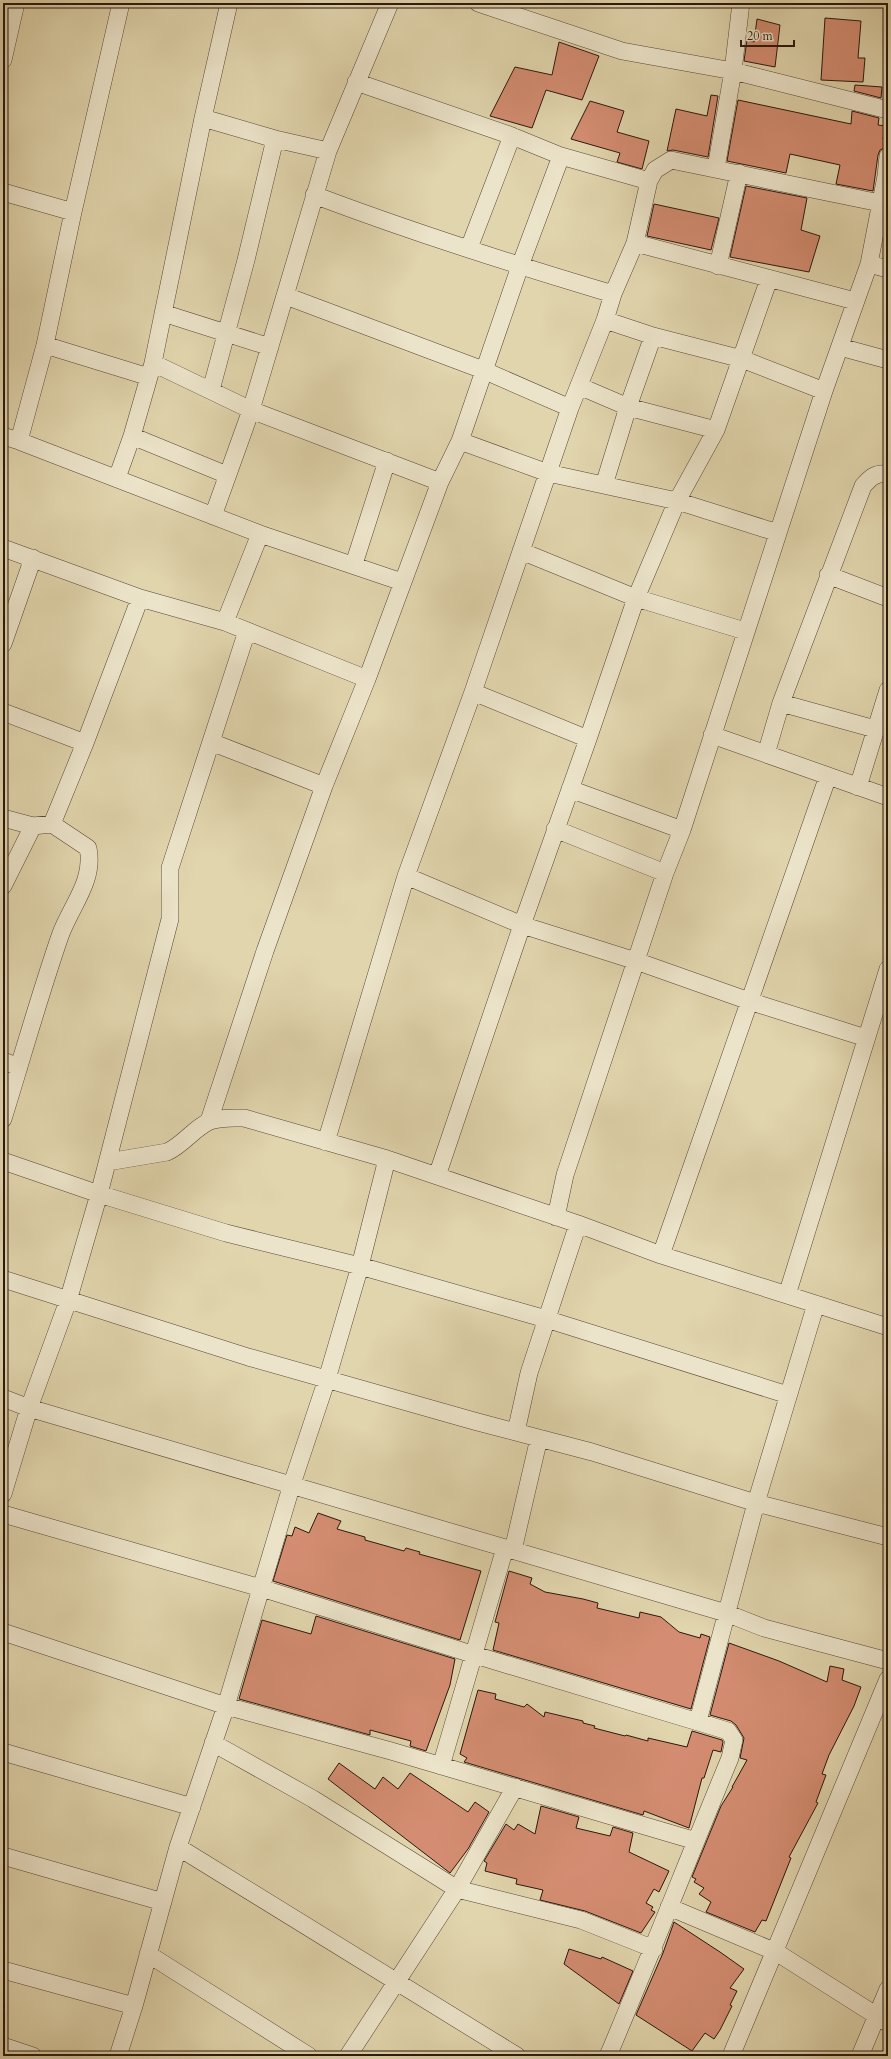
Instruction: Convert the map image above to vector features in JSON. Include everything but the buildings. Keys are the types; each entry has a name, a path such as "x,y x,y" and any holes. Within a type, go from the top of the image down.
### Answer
{"street":[{"path":"3,60 16,3"},
{"path":"121,3 73,212 45,345 11,438 260,534 354,564 402,582"},
{"path":"117,478 132,436 151,370 228,3"},
{"path":"213,516 251,410 328,151 390,3"},
{"path":"478,3 622,52 733,70 888,110"},
{"path":"716,168 733,70 741,3"},
{"path":"356,82 512,136 561,156 649,181"},
{"path":"203,118 275,139 328,151"},
{"path":"469,248 512,136"},
{"path":"211,390 227,333 275,139"},
{"path":"209,1122 265,951 324,786 367,679 440,482 460,441 483,370 561,156"},
{"path":"556,1217 565,1175 665,873 682,830 824,391 869,264 880,202 887,176 888,156"},
{"path":"326,1142 406,876 473,692 570,408 613,294 635,243 649,181 655,170 671,160 880,202"},
{"path":"718,266 739,173"},
{"path":"3,192 73,212"},
{"path":"314,195 371,216 520,266 613,294"},
{"path":"635,243 855,301"},
{"path":"869,264 888,269"},
{"path":"437,1176 555,829 588,739 636,598 677,501 716,430 769,279"},
{"path":"286,296 483,370 570,408"},
{"path":"162,313 270,347"},
{"path":"604,320 654,336 742,359 824,391"},
{"path":"604,485 628,407 654,336"},
{"path":"45,345 151,370 211,390 251,410 440,482"},
{"path":"840,347 888,360"},
{"path":"579,386 628,407 716,430"},
{"path":"132,436 227,475"},
{"path":"460,441 548,473 677,501 778,532"},
{"path":"354,564 387,461"},
{"path":"766,754 781,703 863,486 871,476 878,473 888,474"},
{"path":"225,622 260,534"},
{"path":"3,548 140,598 225,622 367,679"},
{"path":"521,552 636,598 746,631"},
{"path":"3,644 33,558"},
{"path":"828,576 888,598"},
{"path":"52,824 85,743 140,598"},
{"path":"3,1494 29,1408 68,1301 99,1194 170,919 170,868 247,631"},
{"path":"858,787 888,690"},
{"path":"473,692 588,739"},
{"path":"781,703 875,730"},
{"path":"3,712 85,743"},
{"path":"712,735 888,797"},
{"path":"211,742 324,786"},
{"path":"661,1255 828,776"},
{"path":"570,789 682,830"},
{"path":"3,818 34,826 52,824 88,848 91,860 86,882 60,935 3,1120"},
{"path":"3,886 34,826"},
{"path":"555,829 665,873"},
{"path":"406,876 522,925 636,961 749,1001 866,1038"},
{"path":"787,1295 888,969"},
{"path":"3,1061 20,1067"},
{"path":"108,1162 167,1152 176,1148 209,1122 226,1118 244,1118 387,1159 578,1224 661,1255 816,1304 887,1324"},
{"path":"118,2056 134,2006 178,1847 226,1706 292,1484 327,1379 360,1266 387,1159"},
{"path":"3,1161 99,1194 226,1232 360,1266 546,1319 788,1395"},
{"path":"516,1432 529,1372 578,1224"},
{"path":"3,1279 68,1301 248,1357 592,1452 756,1503 888,1537"},
{"path":"698,1721 756,1503 816,1304"},
{"path":"3,1398 29,1408 292,1484 726,1613 764,1628 888,1660"},
{"path":"441,1766 509,1549 539,1438"},
{"path":"3,1514 261,1588 475,1655 728,1731 734,1740 730,1758 669,1907 654,1949 608,2056"},
{"path":"3,1632 226,1706 515,1787 696,1841"},
{"path":"731,2056 776,1952 888,1679"},
{"path":"213,1743 313,1799 457,1889 581,1920 654,1949"},
{"path":"3,1752 192,1807"},
{"path":"348,2056 457,1889 515,1787"},
{"path":"178,1847 517,2056"},
{"path":"3,1856 163,1902"},
{"path":"669,1907 776,1952 882,2020"},
{"path":"148,1954 309,2056"},
{"path":"3,1970 134,2006"},
{"path":"860,2056 882,2020 888,1989"},
{"path":"3,2046 33,2056"}]}
